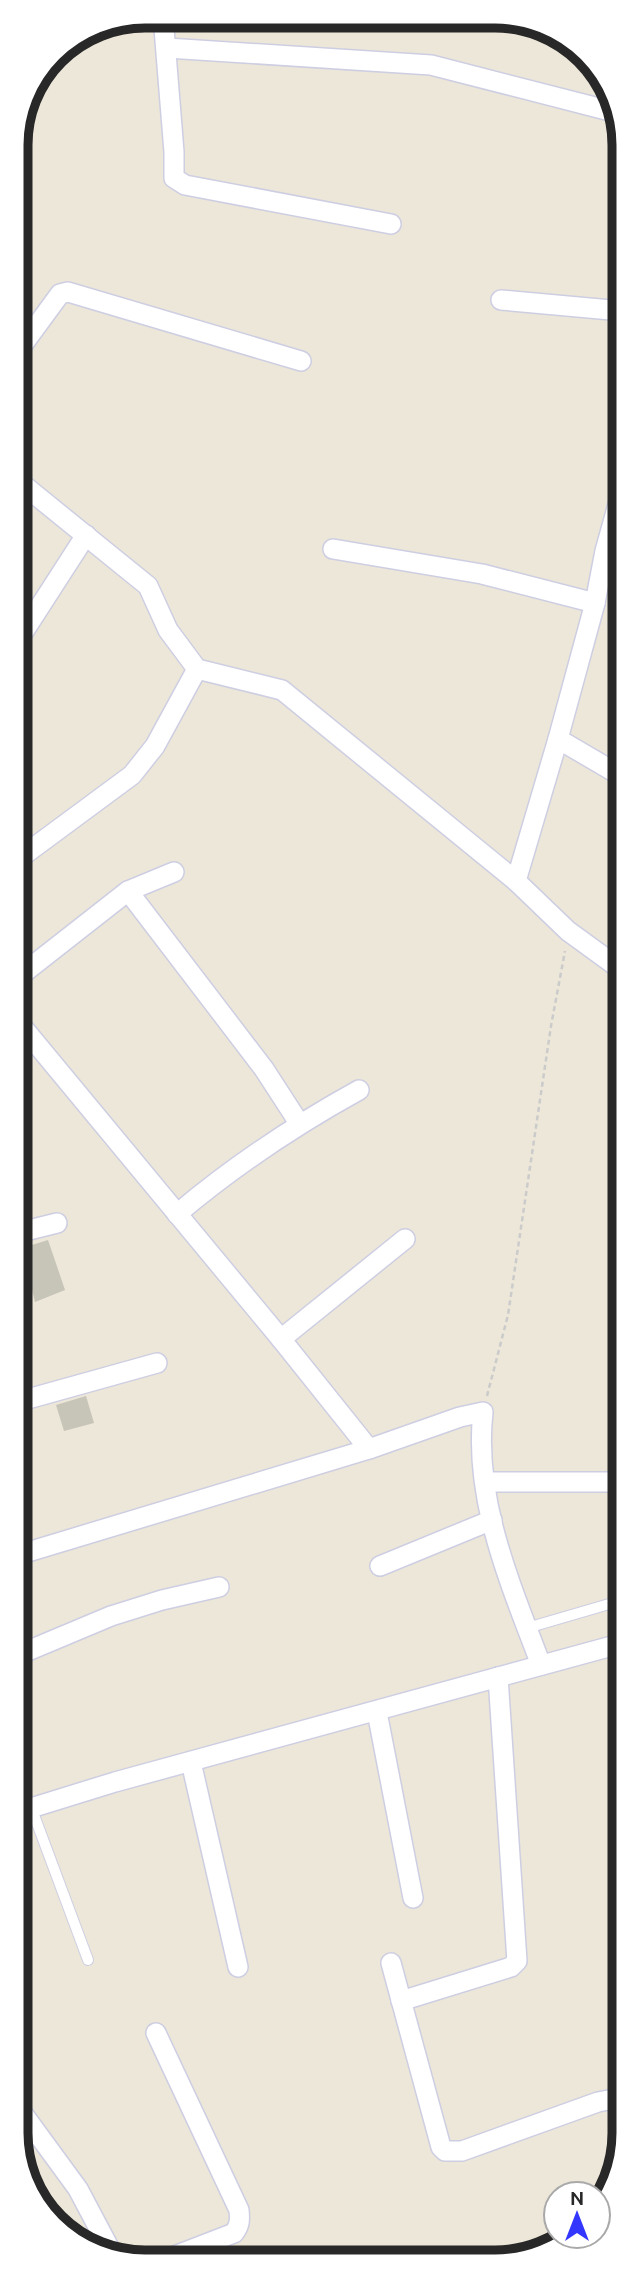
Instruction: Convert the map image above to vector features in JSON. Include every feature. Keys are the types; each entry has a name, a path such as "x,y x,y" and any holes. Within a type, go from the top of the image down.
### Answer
{"street":[{"path":"164,28 174,178 185,185 391,224"},
{"path":"167,48 431,65 607,110"},
{"path":"28,338 60,294 68,292 301,361"},
{"path":"501,300 612,310"},
{"path":"28,489 148,586 168,630 198,669 282,690 516,881 568,931 612,963"},
{"path":"516,881 595,603 612,526"},
{"path":"28,625 86,535"},
{"path":"333,549 482,574 595,603"},
{"path":"605,551 612,563"},
{"path":"28,852 132,775 155,746 198,669"},
{"path":"558,739 612,771"},
{"path":"28,969 128,891 174,872"},
{"path":"128,891 264,1069 299,1123"},
{"path":"28,1034 369,1448"},
{"path":"177,1214 223,1175 299,1123 359,1090"},
{"path":"28,1230 57,1223"},
{"path":"281,1339 405,1239"},
{"path":"28,1399 157,1363"},
{"path":"28,1552 483,1412 481,1460 492,1520 501,1557 541,1665"},
{"path":"485,1482 612,1482"},
{"path":"380,1566 492,1520"},
{"path":"28,1650 111,1616 162,1600 219,1587"},
{"path":"28,1808 612,1646"},
{"path":"401,2001 511,1967 517,1961 498,1676"},
{"path":"377,1712 413,1898"},
{"path":"191,1762 238,1967"},
{"path":"391,1963 445,2151 462,2151 598,2102 612,2100"},
{"path":"156,2033 239,2210 239,2227 234,2233 190,2250"},
{"path":"28,2121 78,2189 107,2244"}],"lane":[{"path":"527,1628 612,1603"},
{"path":"28,1818 89,1960"}],"path":[{"path":"483,1412 508,1315 551,1026 568,931"}],"building":[{"path":"48,1240 65,1290 35,1302 28,1273 28,1246"},
{"path":"86,1396 94,1423 64,1431 56,1405"}]}
